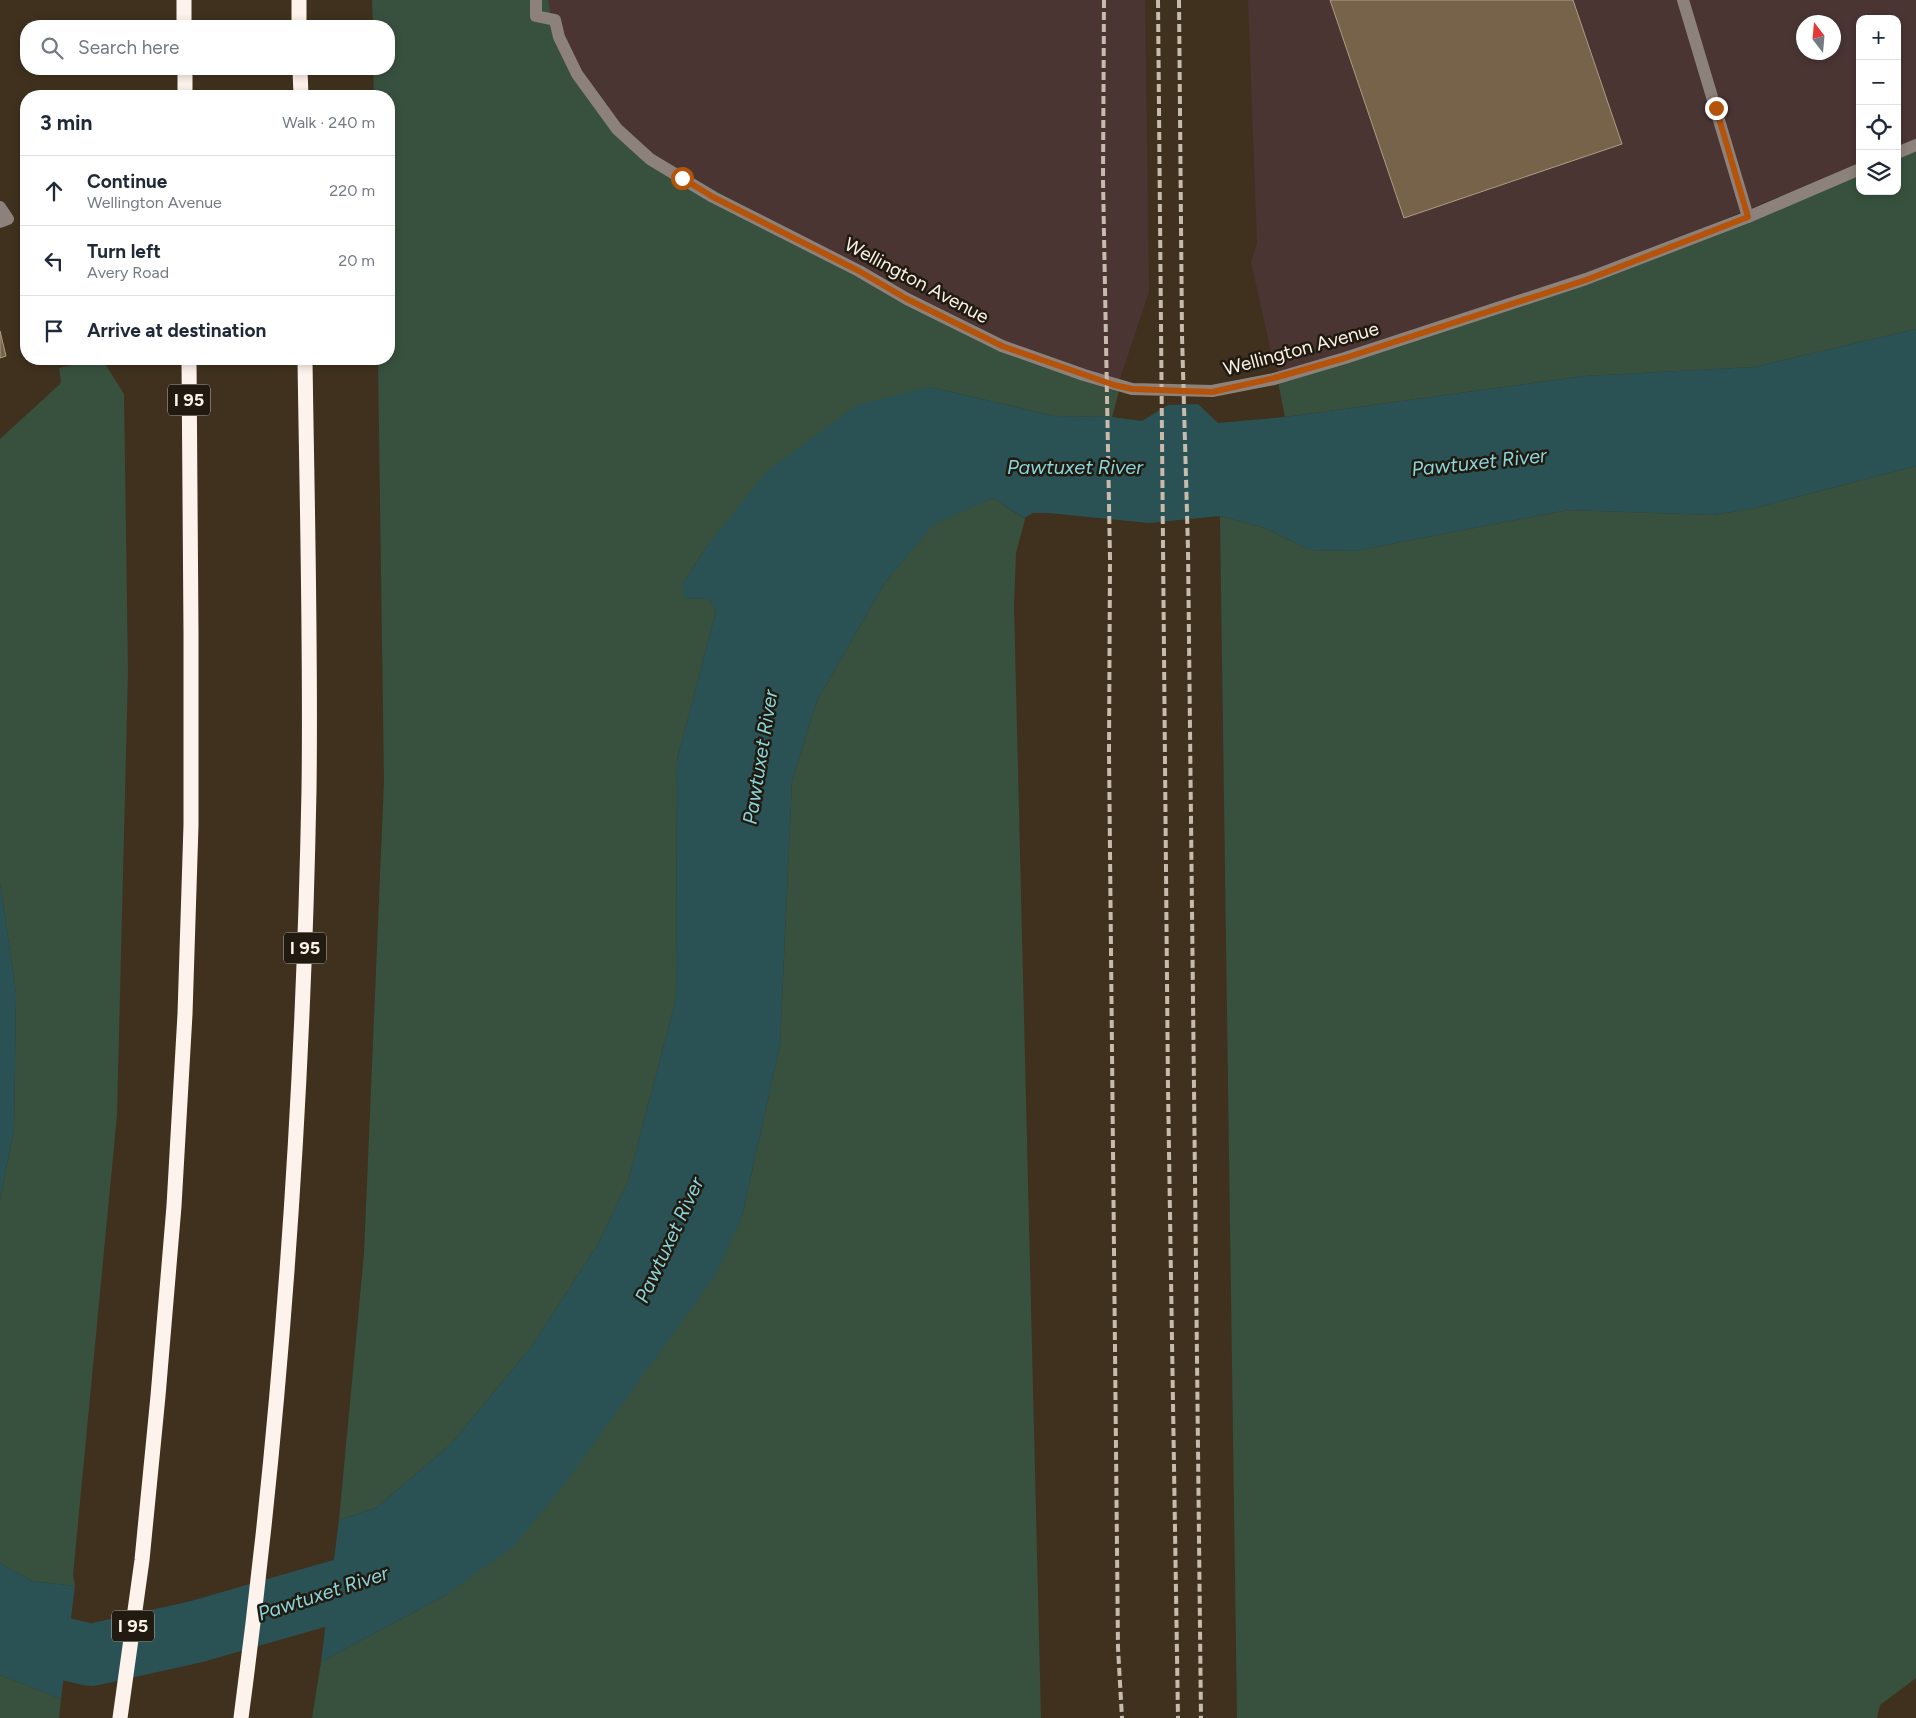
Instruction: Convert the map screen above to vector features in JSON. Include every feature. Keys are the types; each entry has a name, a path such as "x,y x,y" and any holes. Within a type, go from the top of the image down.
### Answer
{"highway":[{"path":"184,0 184,20"},
{"path":"299,0 299,20"},
{"path":"185,75 185,90"},
{"path":"300,75 300,90"},
{"name":"I 95","path":"120,1718 142,1560 158,1396 174,1206 185,1014 191,805 192,633 189,365"},
{"name":"I 95","path":"241,1718 280,1366 304,978 309,786 305,365"}],"street":[{"name":"Wellington Avenue","path":"536,0 536,16 555,20 560,37 577,74 617,129 650,160 713,197 859,271 907,299 1002,346 1084,376 1132,389 1212,392 1274,378 1345,358 1586,280 1748,217 1856,171"},
{"path":"1683,0 1748,217"},
{"path":"1901,151 1916,145"},
{"path":"0,207 4,220"}],"shaded area":[{"path":"548,0 1145,0 1149,292 1119,382 1005,343 797,236 659,159 608,112 596,96 551,15"},
{"path":"1248,0 1916,0 1916,139 1901,145 1901,15 1856,15 1856,165 1570,283 1279,372 1274,365 1251,262 1257,243"}],"green space":[{"path":"372,0 548,0 551,15 579,70 608,112 659,159 797,236 976,331 1119,391 1112,417 1054,416 930,387 707,546 683,583 683,598 709,599 716,611 677,760 676,999 628,1181 598,1244 531,1347 451,1444 376,1508 339,1520 364,1254 384,782 378,365 395,365 395,90 374,90 373,75 395,75 395,20 373,20"},
{"path":"1916,139 1916,329 1754,367 1585,376 1285,417 1278,382 1570,283 1722,223 1856,165 1856,195 1901,195 1901,145"},
{"path":"72,365 106,365 124,394 128,672 117,1115 73,1575 75,1586 32,1581 0,1563 0,1200 14,1129 16,993 0,882 0,439 59,385 61,382 59,368"},
{"path":"1916,466 1916,1678 1880,1705 1877,1718 1237,1718 1220,516 1265,528 1310,550 1355,551 1568,510 1713,515 1751,509"},
{"path":"993,498 1025,519 1016,553 1014,606 1041,1718 312,1718 321,1662 446,1595 742,1217 780,1045 792,781 817,701 884,584 934,523"},
{"path":"0,1675 61,1699 59,1718 0,1718"}],"water":[{"path":"1916,329 1916,466 1751,509 1713,515 1568,510 1355,551 1310,550 1265,528 1220,516 1149,523 1048,513 1033,513 1024,518 993,498 934,524 884,584 817,701 792,781 780,1045 742,1217 715,1276 563,1486 514,1546 446,1595 321,1662 339,1520 376,1508 451,1444 531,1347 598,1244 628,1181 676,999 677,760 716,611 709,599 683,598 683,583 707,546 766,472 857,405 930,387 1054,416 1112,417 1142,421 1168,405 1198,404 1218,423 1285,417 1585,376 1754,367"},
{"path":"0,882 16,993 14,1129 0,1200"},
{"path":"0,1563 32,1581 75,1586 61,1699 0,1675"}],"building":[{"path":"1330,0 1573,0 1622,144 1404,218"},
{"path":"0,331 6,356 0,358"}],"waterway":[{"name":"Pawtuxet River","path":"0,1630 9,1636 91,1655 195,1632 387,1577 407,1561"}],"railway":[{"path":"1104,0 1103,180 1110,558 1109,752 1118,1648 1122,1718"},
{"path":"1158,0 1168,1088 1178,1718"},
{"path":"1179,0 1182,335 1188,549 1201,1718"}],"route":[{"path":"682,178 713,197 859,271 907,299 1002,346 1084,376 1098,378 1114,385 1132,389 1212,392 1274,378 1345,358 1586,280 1748,217 1716,108"}]}
